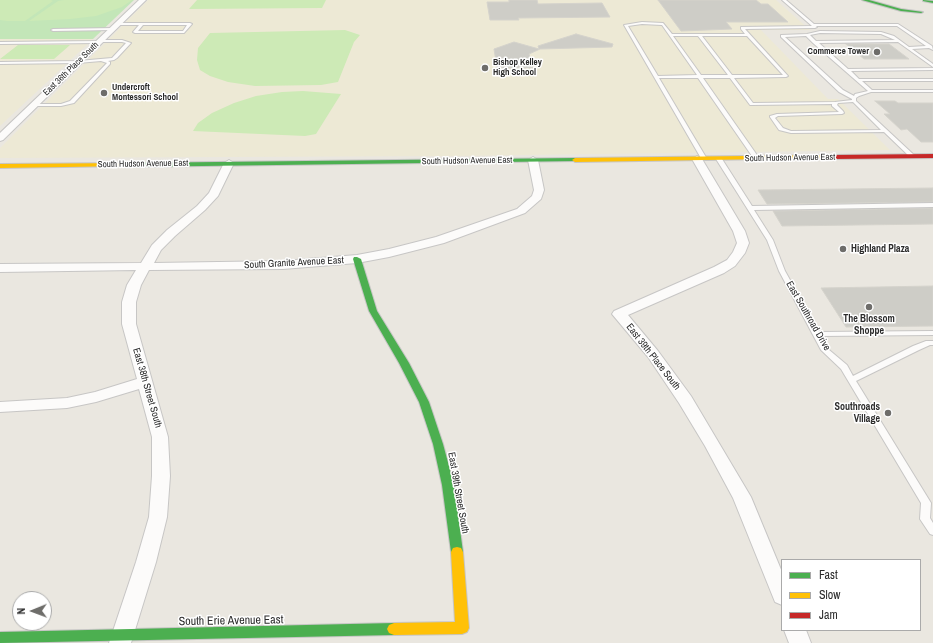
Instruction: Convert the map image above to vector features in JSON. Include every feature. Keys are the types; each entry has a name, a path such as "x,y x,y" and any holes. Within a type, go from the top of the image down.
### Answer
{"main road":[{"path":"864,0 901,10 933,2"},
{"path":"894,1 921,6 930,18"},
{"name":"South Hudson Avenue East","path":"0,166 933,156"},
{"name":"East 39th Street South","path":"357,259 373,311 404,363 420,395 438,444 448,485 455,531 462,628"},
{"name":"South Erie Avenue East","path":"0,638 122,639 462,628"}],"street":[{"name":"East 36th Place South","path":"0,138 143,0"},
{"name":"East 39th Place South","path":"701,159 740,231 742,243 739,253 731,263 719,270 619,314 653,354 685,400 712,444 742,497 781,594"},
{"name":"South Granite Avenue East","path":"0,268 283,265 357,259 389,253 434,242 521,211 537,197 539,190 533,160"},
{"name":"East 38th Street South","path":"122,639 158,517 161,476 160,437 129,324 129,302 134,286 144,266 156,248 201,208 214,194 229,163"},
{"path":"0,407 67,403 96,397 145,382"},
{"path":"795,631 800,643"}],"lane":[{"path":"784,0 820,32"},
{"path":"53,30 142,24 190,24 184,32 135,32 142,24"},
{"path":"701,159 626,25 663,24 756,158"},
{"path":"656,77 786,76 742,28 898,25 932,48"},
{"path":"912,156 854,99 841,91 782,36 807,35 820,32 873,32 887,35 898,41 933,66"},
{"path":"671,35 748,34"},
{"path":"699,35 752,104 836,103 854,99 857,95 871,91 933,91"},
{"path":"807,35 871,91"},
{"path":"0,43 100,41 122,41 129,43 116,57 102,60 0,63"},
{"path":"814,42 898,41"},
{"path":"907,48 932,48"},
{"path":"34,105 61,105 72,102 109,64 108,62 102,60"},
{"path":"847,70 933,69"},
{"path":"859,80 933,80"},
{"path":"836,103 834,105 842,113 777,115 772,117 781,129 791,132 885,131"},
{"name":"East Southroad Drive","path":"719,159 770,240 782,271 825,350 844,367 926,503 925,519 933,531"},
{"path":"750,208 933,205"},
{"path":"817,334 933,333"},
{"path":"852,380 916,348 933,342"}],"shaded area":[{"name":"Bishop Kelley High School","path":"148,0 776,0 810,30 761,30 828,99 838,99 890,150 456,156 0,158 0,148"},
{"path":"0,39 93,39 0,126"}],"green space":[{"path":"0,0 134,0 93,39 0,39"},
{"path":"0,0 53,1 25,21 7,21 0,20"},
{"path":"132,0 122,7 96,16 29,21 58,1"},
{"path":"197,0 326,0 322,8 189,9"},
{"path":"345,30 360,35 354,42 338,82 321,85 255,86 228,82 210,76 200,70 197,60 198,48 210,33"},
{"path":"18,45 70,45 54,59 0,59"},
{"path":"303,91 341,94 316,134 305,136 193,131 198,123 212,113 234,103 256,96 282,92"}],"building":[{"path":"509,0 537,0 538,4 602,3 610,17 518,18 519,20 490,20 487,2 509,2"},
{"path":"658,0 756,0 761,4 768,4 788,22 726,22 732,29 681,31"},
{"path":"576,34 613,44 612,47 540,49 529,54 533,68 497,68 494,49 514,42 539,49 538,46"},
{"name":"Commerce Tower","path":"846,44 889,44 909,59 864,59"},
{"path":"875,101 895,101 898,103 933,103 933,142 921,142 907,129 901,130 884,114 890,114"},
{"path":"933,188 933,202 767,204 758,190"},
{"path":"933,208 933,224 782,226 773,211"},
{"name":"The Blossom Shoppe","path":"933,286 933,326 846,327 821,288"}],"traffic: fast":[{"path":"864,0 901,10 921,12"},
{"path":"925,0 933,2"},
{"path":"127,165 575,160"},
{"path":"357,259 373,311 404,363 424,402 438,444 448,485 457,552"},
{"path":"0,638 394,629"}],"traffic: slow":[{"path":"575,160 833,157"},
{"path":"0,166 127,165"},
{"path":"394,629 462,628 457,552"}],"traffic: jam":[{"path":"833,157 933,156"}],"place":[{"name":"Commerce Tower","path":"877,52"},
{"name":"Bishop Kelley High School","path":"485,68"},
{"name":"Undercroft Montessori School","path":"104,93"},
{"name":"Highland Plaza","path":"843,249"},
{"name":"The Blossom Shoppe","path":"869,307"},
{"name":"Southroads Village","path":"888,413"}]}
